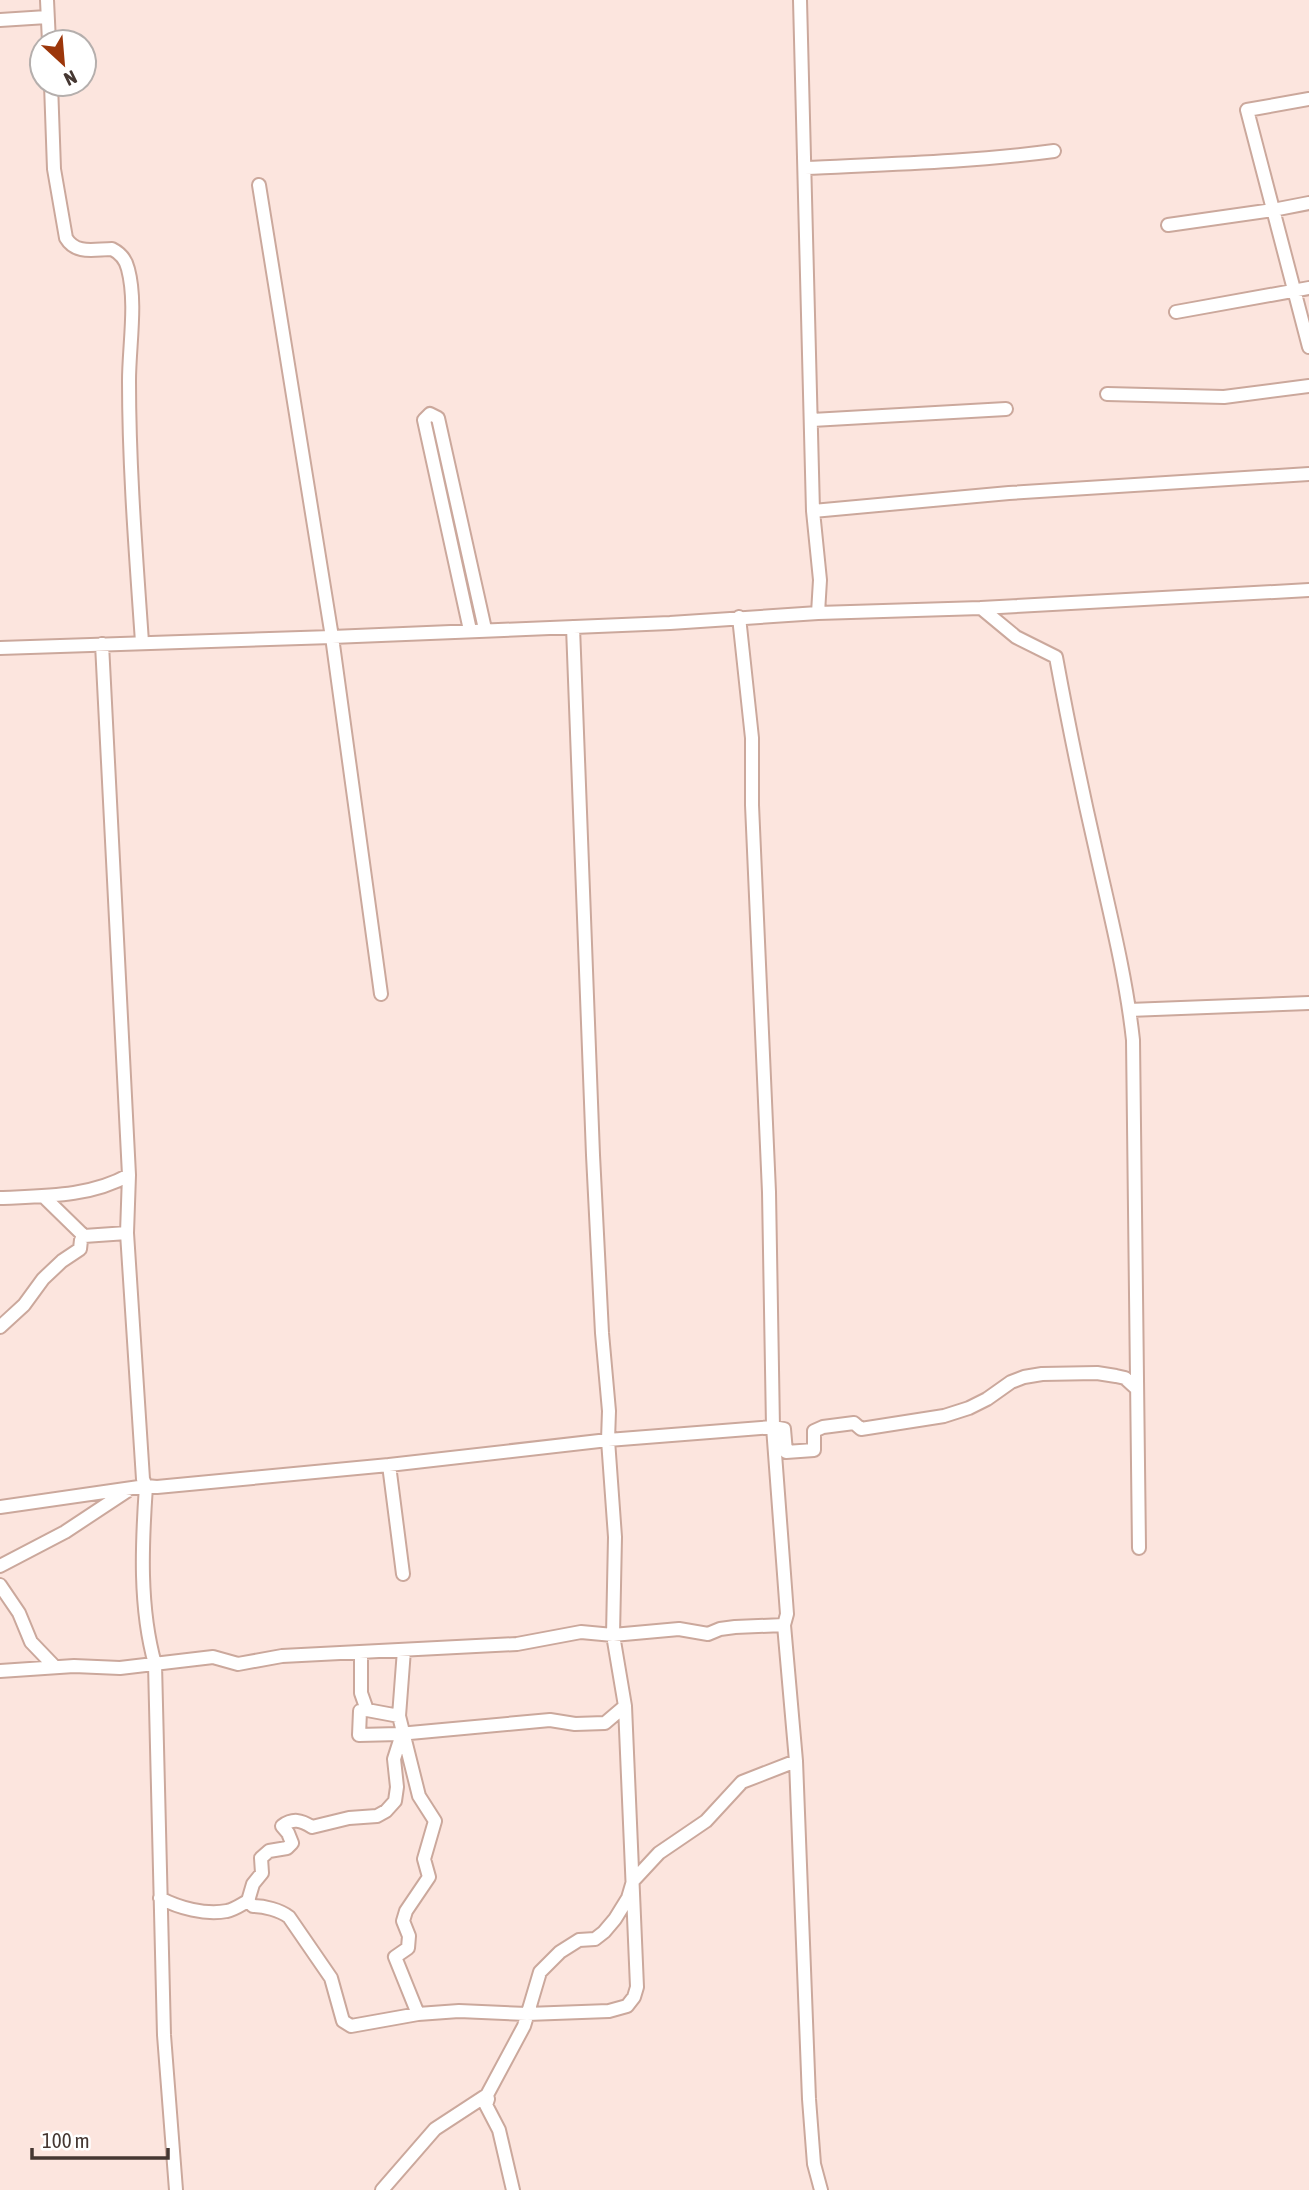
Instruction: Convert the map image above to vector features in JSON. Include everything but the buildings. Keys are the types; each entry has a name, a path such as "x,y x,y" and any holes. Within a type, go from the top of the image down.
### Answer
{"street":[{"path":"47,0 48,28"},
{"path":"800,0 813,420 813,512 820,580 818,612"},
{"path":"0,20 47,17"},
{"path":"51,98 54,169 66,238 71,246 80,250 112,249 118,252 129,271 131,460 142,642"},
{"path":"1309,99 1247,110 1309,347"},
{"path":"805,168 937,162 1054,151"},
{"path":"259,185 332,637 381,994"},
{"path":"1168,225 1309,203"},
{"path":"1176,312 1309,288"},
{"path":"1107,394 1224,397 1309,386"},
{"path":"813,420 1006,409"},
{"path":"470,631 424,420 429,414 438,418 485,629"},
{"path":"813,512 1009,493 1309,474"},
{"path":"0,648 670,623 818,612 981,608 1309,590"},
{"path":"981,608 1016,637 1056,657 1069,734 1129,1010 1133,1040 1139,1549"},
{"path":"739,617 752,738 752,805 769,1192 773,1427 787,1615 784,1625 796,1761 809,2099 814,2164 821,2190"},
{"path":"248,1901 253,1906 283,1912 289,1917 331,1978 343,2021 351,2026 418,2014 459,2011 527,2014 609,2011 627,2006 637,1987 625,1706 613,1635 615,1537 593,1155 573,626"},
{"path":"102,644 129,1175 127,1233 143,1479 146,1486 143,1534 147,1638 155,1664 164,2035 176,2190"},
{"path":"1129,1010 1309,1003"},
{"path":"0,1198 66,1195 114,1184 129,1175"},
{"path":"43,1196 84,1236 127,1233"},
{"path":"0,1327 24,1305 43,1279 62,1261 80,1250 84,1236"},
{"path":"0,1507 146,1486 389,1465 608,1440 773,1427 784,1429 786,1452 814,1450 814,1431 823,1427 854,1423 861,1429 944,1416 970,1408 1011,1382 1024,1377 1097,1373 1125,1378 1137,1389"},
{"path":"389,1465 403,1574"},
{"path":"0,1566 65,1532 131,1489"},
{"path":"0,1585 19,1613 31,1642 55,1667"},
{"path":"0,1671 75,1666 120,1668 213,1657 238,1664 282,1656 517,1644 581,1632 613,1635 679,1629 708,1634 735,1627 784,1625"},
{"path":"404,1650 398,1716 419,1796 435,1821 424,1860 429,1877 406,1910 403,1921 409,1936 408,1948 396,1956 418,2014"},
{"path":"361,1652 361,1693 367,1710"},
{"path":"398,1716 360,1711 359,1735 402,1734 550,1720 575,1724 605,1723 625,1706"},
{"path":"160,1898 177,1907 229,1911 248,1901 253,1884 261,1873 261,1858 269,1851 288,1848 292,1843 282,1826 289,1821 304,1821 312,1827 349,1818 377,1816 386,1811 396,1801 394,1759 402,1734"},
{"path":"382,2190 435,2129 487,2095 524,2026 540,1972 560,1951 579,1940 595,1939 604,1932 628,1898 633,1881 659,1853 706,1821 742,1782 796,1761"},
{"path":"487,2095 486,2105 499,2130 513,2190"}]}
